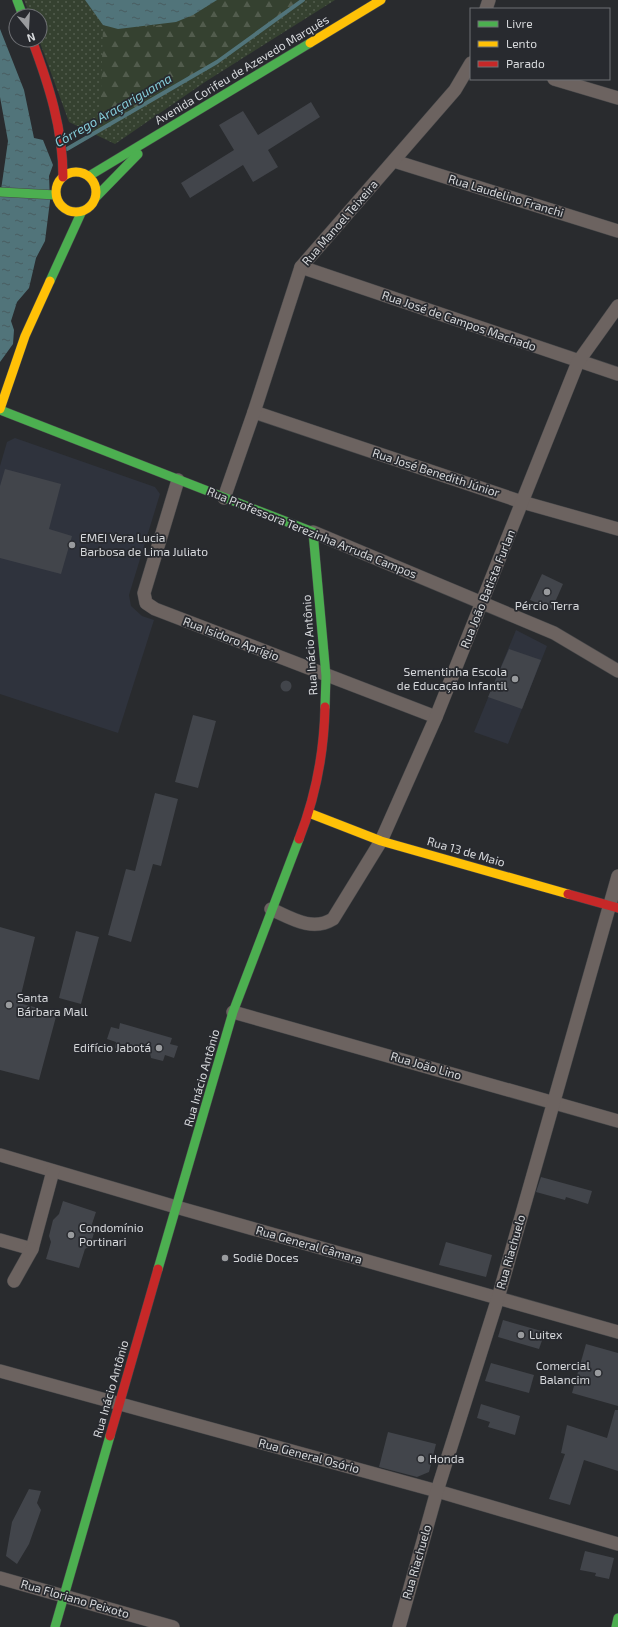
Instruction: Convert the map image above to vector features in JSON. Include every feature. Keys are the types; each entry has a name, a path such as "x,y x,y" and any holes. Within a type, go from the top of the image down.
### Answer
{"street":[{"name":"Avenida Corifeu de Azevedo Marquês","path":"89,176 381,0"},
{"path":"35,48 46,77 58,122 64,154 63,177 56,188 54,195 68,210 82,211"},
{"name":"Rua Manoel Teixeira","path":"224,498 254,412 301,267 455,90 470,66"},
{"path":"557,80 618,98"},
{"name":"Avenida Corifeu de Azevedo Marquês","path":"96,197 156,135"},
{"path":"64,154 80,172"},
{"name":"Rua Laudelino Franchi","path":"394,161 618,231"},
{"path":"0,410 25,336 82,211 93,203 96,197 94,182 89,176 80,172 74,172 63,177"},
{"path":"0,192 54,195"},
{"name":"Rua José de Campos Machado","path":"301,267 578,362 618,374"},
{"name":"Rua João Batista Furlan","path":"271,909 305,924 316,926 329,922 333,919 381,841 436,717 484,603 522,502 578,362 618,306"},
{"name":"Rua Professora Terezinha Arruda Campos","path":"0,410 313,532 484,603 554,633 618,671"},
{"name":"Rua José Benedith Júnior","path":"254,412 522,502 618,529"},
{"name":"Rua Isidoro Aprígio","path":"178,480 144,594 146,603 155,609 436,717"},
{"name":"Rua Inácio Antônio","path":"55,1627 234,1012 271,909 309,813 319,773 324,740 326,676 313,532"},
{"name":"Rua 13 de Maio","path":"309,813 381,841 614,906"},
{"name":"Rua Riachuelo","path":"399,1627 437,1491 498,1298 553,1102 614,906 618,876"},
{"name":"Rua João Lino","path":"234,1012 618,1121"},
{"name":"Rua General Câmara","path":"0,1155 176,1207 618,1332"},
{"path":"14,1281 32,1249 54,1171"},
{"path":"0,1240 32,1249"},
{"name":"Rua General Osório","path":"0,1371 437,1491 618,1544"},
{"name":"Rua Floriano Peixoto","path":"0,1578 172,1627"},
{"path":"616,1627 618,1618"}],"shaded area":[{"name":"EMEI Vera Lucia Barbosa de Lima Juliato","path":"15,438 155,487 160,494 129,595 131,606 142,616 154,620 118,733 0,694 0,466 7,442"},
{"name":"Sementinha Escola de Educação Infantil","path":"516,630 547,646 508,744 474,732"}],"green space":[{"path":"24,0 335,0 205,82 115,144 69,122 42,48 48,48 48,8 27,8"},
{"path":"217,0 307,0 217,62 100,129 103,25 132,29 162,24 191,14"}],"water":[{"path":"85,0 217,0 193,15 176,22 118,29 103,25"},
{"path":"0,29 24,90 34,138 43,140 53,165 49,176 50,201 45,241 36,258 29,288 17,302 11,321 14,330 13,344 0,362 0,197 8,141 0,97"}],"building":[{"path":"311,102 320,117 268,150 278,167 253,182 243,165 190,198 181,183 234,150 219,125 243,111 258,135"},
{"path":"5,469 61,484 49,529 72,536 61,574 0,558 0,486"},
{"name":"Pércio Terra","path":"542,574 563,584 552,609 530,600"},
{"path":"509,649 541,660 522,709 488,697"},
{"path":"286,680 290,682 292,686 290,690 286,692 282,690 280,686 282,682"},
{"path":"193,715 216,721 198,788 175,782"},
{"path":"155,793 178,799 161,866 153,864 131,942 108,935 126,869 135,871"},
{"path":"0,927 35,937 19,1003 57,1013 39,1080 0,1070"},
{"path":"76,931 99,937 81,1004 59,998"},
{"path":"120,1023 172,1038 170,1044 178,1046 174,1058 165,1055 163,1061 151,1058 150,1053 131,1047 127,1051 115,1048 116,1042 107,1039 111,1027 119,1029"},
{"path":"541,1177 592,1191 588,1204 566,1197 565,1200 536,1192"},
{"name":"Condomínio Portinari","path":"63,1201 96,1212 92,1224 94,1233 90,1246 85,1249 79,1268 46,1259 51,1242 49,1236 53,1220 59,1214"},
{"path":"446,1242 492,1255 486,1277 439,1265"},
{"name":"Luitex","path":"503,1320 545,1332 539,1349 498,1337"},
{"name":"Comercial Balancim","path":"586,1344 618,1353 618,1406 572,1393"},
{"path":"491,1363 534,1375 529,1393 485,1381"},
{"path":"481,1404 520,1416 515,1435 488,1427 490,1422 477,1418"},
{"path":"615,1410 618,1410 618,1471 584,1460 570,1505 549,1499 565,1454 561,1453 567,1425 607,1438"},
{"path":"388,1432 436,1444 429,1472 417,1477 379,1467"},
{"path":"29,1489 41,1491 37,1503 41,1510 29,1544 17,1564 6,1556 12,1522"},
{"path":"585,1551 614,1558 609,1579 595,1576 596,1573 580,1570"}],"waterway":[{"name":"Córrego Araçariguama","path":"67,149 217,62 303,0"}],"traffic: fast":[{"path":"17,0 20,8"},
{"path":"89,176 310,43"},
{"path":"96,197 138,154"},
{"path":"0,192 56,195"},
{"path":"50,281 82,211"},
{"path":"0,410 313,532 326,676 325,707"},
{"path":"158,1269 233,1012 299,839"},
{"path":"55,1627 110,1436"},
{"path":"616,1627 618,1618"}],"traffic: slow":[{"path":"310,43 381,0"},
{"path":"72,172 80,172 87,175 93,181 96,192 93,203 87,209 80,212 72,212 65,209 59,203 56,196 56,188 59,181 65,175 72,172"},
{"path":"0,409 25,336 50,281"},
{"path":"309,813 381,841 568,894"}],"traffic: jam":[{"path":"35,48 49,90 58,124 61,142 63,177"},
{"path":"299,839 310,807 318,774 323,741 325,707"},
{"path":"568,894 618,908"},
{"path":"110,1436 158,1269"}],"place":[{"name":"EMEI Vera Lucia Barbosa de Lima Juliato","path":"72,545"},
{"name":"Pércio Terra","path":"547,592"},
{"name":"Sementinha Escola de Educação Infantil","path":"515,679"},
{"name":"Santa Bárbara Mall","path":"9,1005"},
{"name":"Edifício Jabotá","path":"159,1048"},
{"name":"Condomínio Portinari","path":"71,1235"},
{"name":"Sodiê Doces","path":"225,1258"},
{"name":"Luitex","path":"521,1335"},
{"name":"Comercial Balancim","path":"598,1373"},
{"name":"Honda","path":"421,1459"}]}
